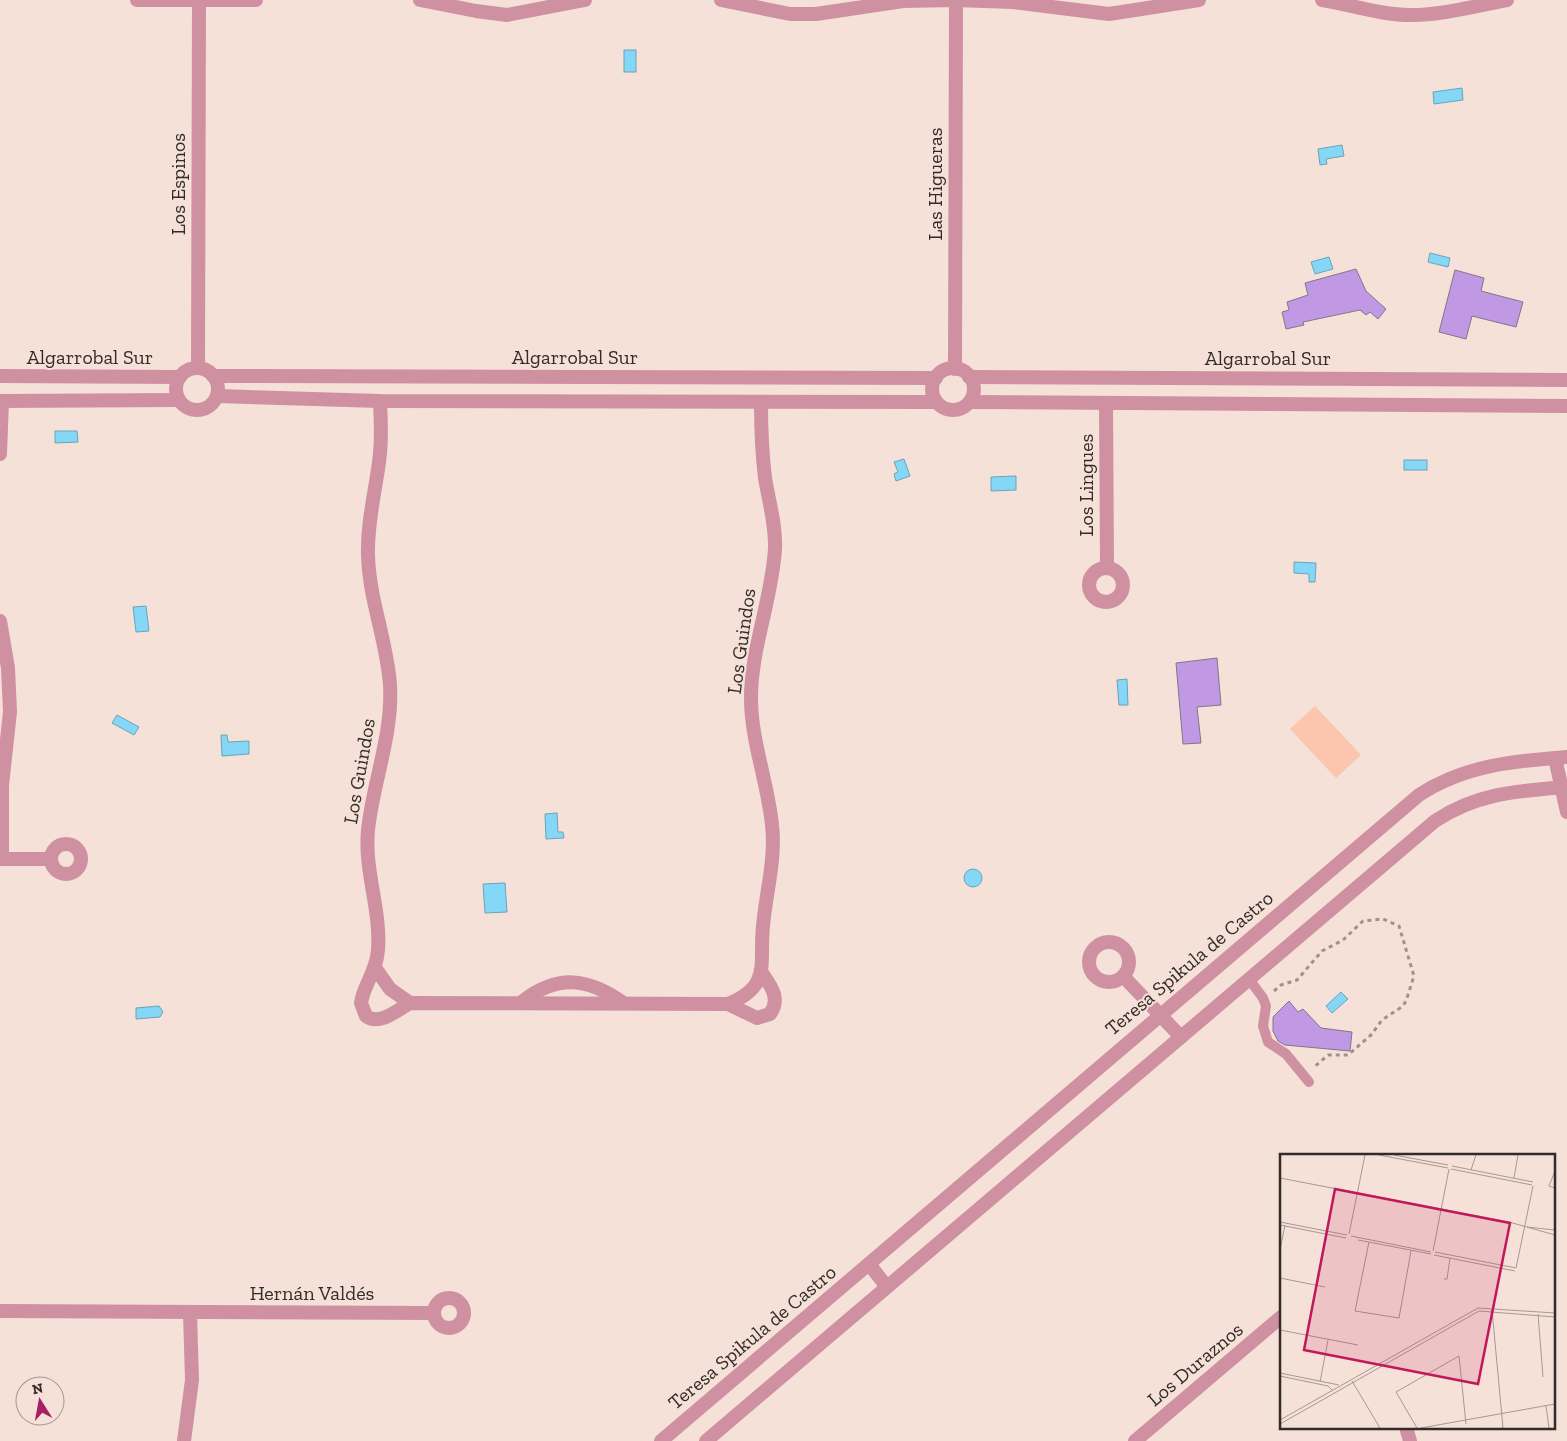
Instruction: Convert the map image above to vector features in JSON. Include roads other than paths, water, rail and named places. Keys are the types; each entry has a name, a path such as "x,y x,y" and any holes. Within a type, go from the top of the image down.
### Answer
{"street":[{"path":"137,0 256,0"},
{"name":"Los Espinos","path":"198,368 199,0"},
{"path":"420,0 507,15 585,0"},
{"path":"721,0 777,12 803,14 893,2 956,0 1012,2 1109,14 1199,0"},
{"name":"Las Higueras","path":"955,369 956,0"},
{"path":"1322,0 1380,12 1411,15 1444,12 1507,0"},
{"path":"204,369 213,376 218,385 216,396 210,405 199,410 188,407 179,400 176,388 180,377 187,370 204,369"},
{"path":"970,402 974,392 969,377 955,369 944,371 936,378 932,390 936,402 945,409 956,410 970,402 1567,406"},
{"name":"Algarrobal Sur","path":"0,376 180,377"},
{"name":"Algarrobal Sur","path":"213,376 936,378"},
{"name":"Algarrobal Sur","path":"969,377 1567,380"},
{"path":"216,396 380,401 936,402"},
{"path":"0,454 1,401 179,400"},
{"name":"Los Guindos","path":"380,401 379,467 368,527 368,556 385,646 391,698 388,725 368,831 368,861 378,926 376,969 362,998 361,1008 366,1016 378,1020 410,1003 523,1002 539,1004 622,1002 728,1004 757,1018 770,1014 776,1003 776,996 762,973 763,926 774,844 751,699 775,549 773,521 762,449 761,403"},
{"name":"Los Lingues","path":"1106,403 1107,568"},
{"path":"0,621 8,668 10,712 2,786 1,859 51,859"},
{"path":"1561,757 1567,812"},
{"name":"Teresa Spikula de Castro","path":"661,1441 1400,811 1432,787 1453,776 1478,767 1561,757"},
{"path":"706,1441 1420,833 1450,811 1491,795 1564,787"},
{"path":"376,969 390,988 410,1003"},
{"path":"728,1004 749,992 762,973"},
{"path":"1123,976 1181,1037"},
{"path":"523,1002 546,988 574,982 596,986 622,1002"},
{"path":"869,1264 887,1287"},
{"name":"Hernán Valdés","path":"0,1311 434,1313"},
{"path":"184,1441 192,1380 190,1313"},
{"name":"Los Duraznos","path":"1135,1441 1280,1318"},
{"path":"1406,1428 1410,1441"}],"lane":[{"path":"1249,979 1264,1000 1266,1006 1263,1026 1268,1042 1286,1054 1307,1079"}],"water":[{"path":"624,50 636,50 636,72 624,72"},
{"path":"1462,88 1463,100 1434,104 1433,92"},
{"path":"1342,145 1344,156 1326,159 1327,164 1320,165 1318,149"},
{"path":"1430,253 1450,258 1448,267 1428,262"},
{"path":"1329,257 1333,269 1315,274 1311,262"},
{"path":"55,431 77,431 78,442 55,443"},
{"path":"904,459 910,476 896,481 894,474 898,472 894,462"},
{"path":"1404,460 1427,460 1427,470 1404,470"},
{"path":"1016,476 1016,490 991,491 991,477"},
{"path":"1294,562 1316,563 1315,582 1309,582 1309,574 1294,573"},
{"path":"146,606 149,631 136,632 133,607"},
{"path":"1127,679 1128,705 1119,705 1117,680"},
{"path":"117,715 139,727 134,735 112,723"},
{"path":"221,735 227,735 228,742 249,741 249,754 222,756"},
{"path":"557,813 558,832 563,832 564,838 546,839 545,814"},
{"path":"969,869 977,869 982,874 980,885 969,887 964,882 964,874"},
{"path":"505,883 507,912 485,913 483,884"},
{"path":"1341,992 1348,999 1332,1013 1326,1006"},
{"path":"159,1006 163,1012 160,1017 136,1019 136,1008"}]}
